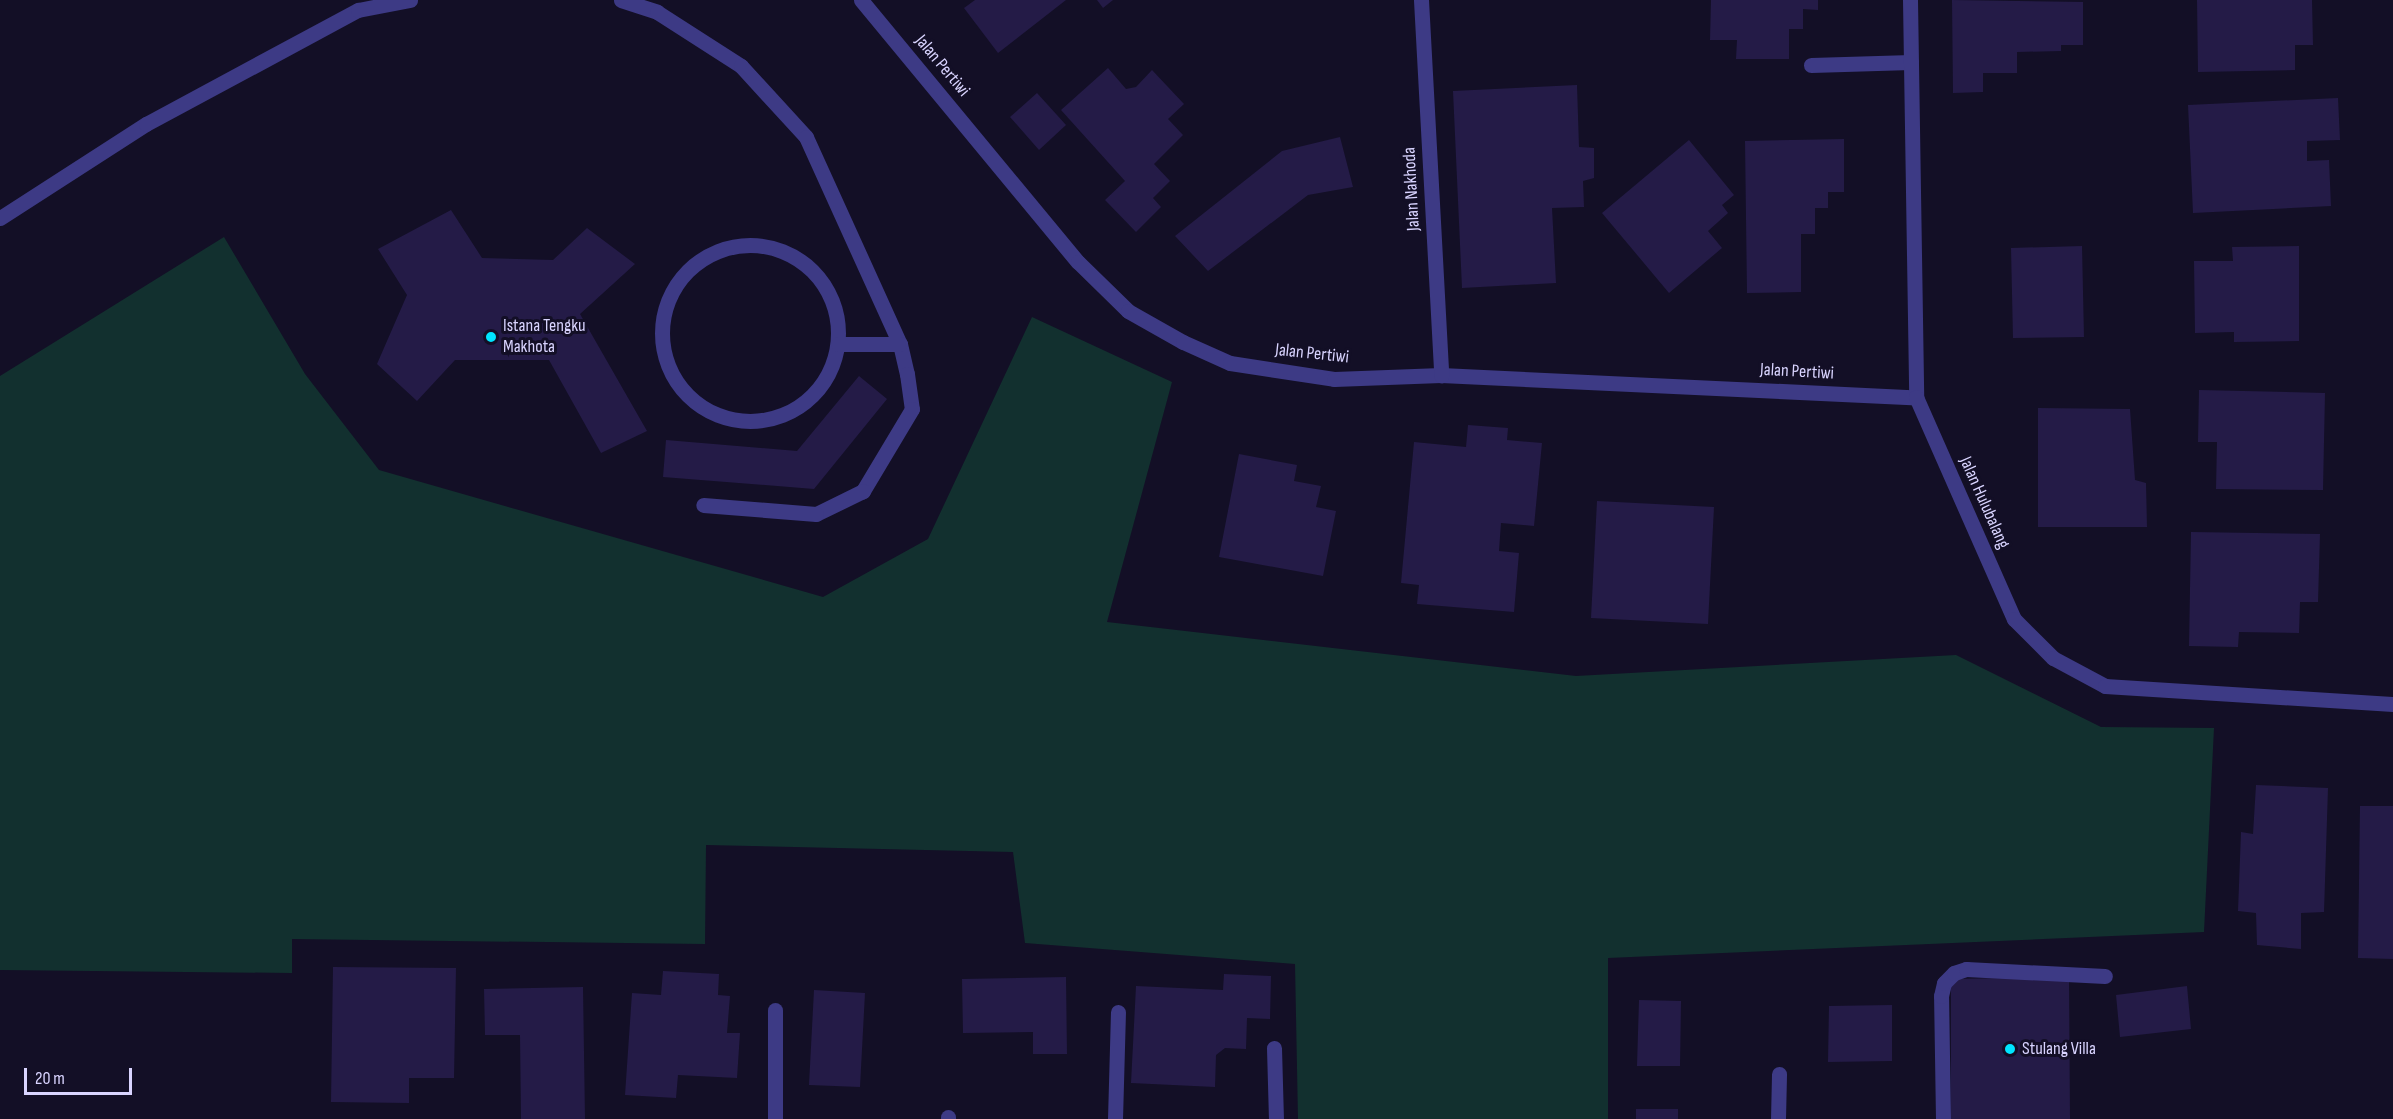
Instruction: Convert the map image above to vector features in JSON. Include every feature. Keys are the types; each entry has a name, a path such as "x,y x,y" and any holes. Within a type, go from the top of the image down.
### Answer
{"street":[{"path":"0,218 146,124 358,10 410,0"},
{"path":"621,0 657,12 741,66 806,137 900,344 912,409 863,491 816,514 702,505"},
{"name":"Jalan Pertiwi","path":"861,0 1078,262 1128,311 1183,342 1230,363 1335,379 1441,375 1916,397"},
{"name":"Jalan Nakhoda","path":"1421,0 1441,375"},
{"name":"Jalan Hulubalang","path":"1910,0 1916,397 2014,619 2053,658 2105,686 2393,704"},
{"path":"1811,64 1911,62"},
{"path":"762,245 788,253 811,268 828,290 837,316 838,344 828,373 809,398 784,414 754,422 723,418 696,403 675,380 663,352 662,322 670,295 686,272 708,255 734,246 762,245"},
{"path":"838,344 900,344"},
{"path":"1943,1119 1941,996 1944,983 1954,974 1966,969 1986,974 2105,976"},
{"path":"775,1011 775,1119"},
{"path":"1115,1119 1118,1012"},
{"path":"1274,1048 1276,1119"},
{"path":"1778,1119 1779,1074"}],"green space":[{"path":"224,237 305,374 379,470 823,597 928,539 1032,317 1172,382 1107,622 1576,676 1956,655 2101,727 2214,728 2204,932 1608,958 1608,1119 1298,1119 1295,964 1025,943 1013,852 706,845 705,944 292,939 292,973 0,970 0,376"}],"building":[{"path":"975,0 1066,0 998,53 964,8"},
{"path":"1097,0 1113,0 1103,8"},
{"path":"1711,0 1818,0 1818,10 1803,9 1803,29 1789,29 1789,59 1736,59 1737,40 1710,40"},
{"path":"1952,0 2083,2 2083,45 2061,45 2061,51 2017,52 2017,73 1983,73 1983,92 1953,93"},
{"path":"2197,0 2312,0 2313,45 2295,45 2295,70 2198,72"},
{"path":"1108,68 1126,89 1136,87 1152,70 1184,104 1168,119 1183,135 1154,164 1170,181 1153,198 1161,207 1136,232 1105,200 1125,181 1061,110"},
{"path":"1577,85 1579,147 1594,148 1594,178 1583,181 1584,207 1552,208 1556,283 1462,288 1453,91"},
{"path":"1037,93 1066,125 1039,150 1010,117"},
{"path":"2338,98 2340,140 2307,141 2307,161 2329,160 2331,206 2193,213 2188,105"},
{"path":"1340,137 1353,187 1308,195 1208,271 1175,236 1282,151"},
{"path":"1844,139 1844,192 1828,192 1828,208 1815,208 1815,234 1801,234 1801,292 1747,293 1745,141"},
{"path":"1689,140 1734,195 1722,205 1728,213 1708,231 1722,248 1669,293 1602,213"},
{"name":"Istana Tengku Makhota","path":"451,210 482,258 553,260 587,228 635,264 580,314 647,431 601,453 549,360 455,360 417,401 377,364 407,295 378,249"},
{"path":"2082,246 2084,337 2013,338 2011,248"},
{"path":"2299,246 2299,341 2234,342 2234,332 2195,333 2194,261 2233,261 2232,247"},
{"path":"859,376 887,399 814,489 663,477 666,440 797,451"},
{"path":"2199,390 2325,393 2323,490 2216,489 2217,442 2198,442"},
{"path":"2038,408 2130,409 2135,480 2146,483 2147,527 2038,527"},
{"path":"1468,425 1508,428 1507,440 1542,443 1534,526 1501,523 1499,551 1519,553 1514,612 1417,604 1419,585 1401,583 1414,442 1466,447"},
{"path":"1239,454 1297,465 1294,481 1321,486 1316,507 1336,511 1323,576 1219,557"},
{"path":"1597,501 1714,507 1708,624 1591,618"},
{"path":"2191,532 2320,534 2318,602 2300,602 2299,633 2239,632 2238,647 2189,646"},
{"path":"2256,785 2328,788 2324,912 2301,913 2301,949 2257,945 2256,913 2238,911 2241,832 2253,834"},
{"path":"2360,806 2393,806 2393,959 2358,958"},
{"path":"333,967 456,968 454,1078 409,1078 409,1103 331,1102"},
{"path":"663,971 719,974 718,995 730,996 727,1033 740,1033 737,1078 678,1075 676,1098 625,1095 632,993 661,995"},
{"path":"1224,974 1271,976 1270,1019 1247,1018 1246,1049 1225,1048 1216,1055 1215,1087 1131,1083 1136,986 1223,990"},
{"path":"1066,977 1067,1054 1033,1054 1033,1032 963,1033 962,979"},
{"name":"Stulang Villa","path":"2069,977 2070,1119 1951,1119 1951,979"},
{"path":"2187,986 2191,1029 2120,1037 2116,995"},
{"path":"583,987 585,1119 521,1119 520,1035 485,1035 484,989"},
{"path":"814,990 865,993 860,1087 809,1085"},
{"path":"1639,1000 1681,1001 1680,1066 1637,1066"},
{"path":"1892,1005 1892,1061 1828,1062 1829,1006"},
{"path":"1636,1109 1678,1109 1678,1119 1636,1119"}],"place":[{"name":"Istana Tengku Makhota","path":"491,337"},
{"name":"Stulang Villa","path":"2010,1049"}]}
